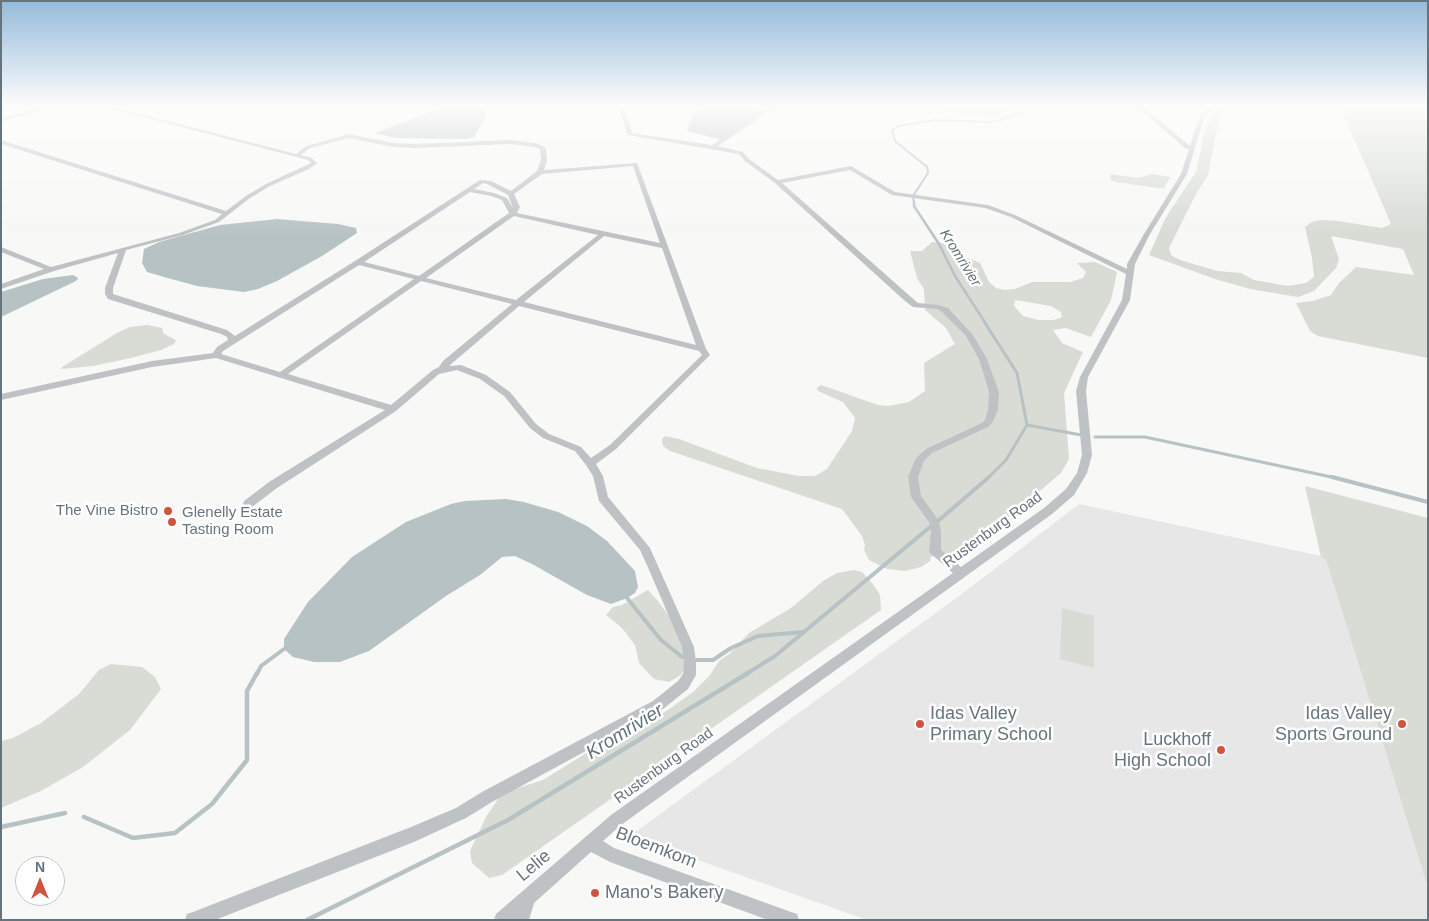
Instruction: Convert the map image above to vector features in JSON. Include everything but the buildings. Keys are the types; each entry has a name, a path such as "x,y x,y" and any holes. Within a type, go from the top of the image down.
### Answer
{"street":[{"path":"23,149 228,214"},
{"path":"1,287 52,269 190,231 217,221 248,197 268,185 307,168 314,162 310,159 269,149"},
{"path":"296,156 305,149"},
{"path":"540,172 544,160 543,149"},
{"path":"724,149 741,152 747,160 777,182 916,305 938,307 945,310 969,335 984,359 994,392 993,410 989,421 985,425 929,451 920,460 913,477 916,497 934,521 936,531 935,552 961,573"},
{"name":"Rustenburg Road","path":"591,843 616,820 1048,511 1070,492 1082,473 1087,455 1081,391 1084,377 1126,300 1131,264 1184,174 1191,149"},
{"path":"511,194 540,172 635,164 702,349 706,355 613,447 590,463"},
{"path":"777,182 852,168 879,187 894,194 986,206 1013,216 1129,273"},
{"path":"216,355 220,349 358,263 482,181 486,181 511,194 517,207 513,214 283,374"},
{"path":"469,190 492,194 505,199 513,214 664,246"},
{"path":"248,504 273,484 393,410 443,369 446,363 603,234"},
{"path":"1,249 52,269"},
{"path":"124,249 109,288 108,294 111,297 224,332 233,341"},
{"path":"358,263 702,349"},
{"path":"1,397 152,364 216,355 283,374 393,410"},
{"path":"193,920 414,834 461,813 487,797 658,705 683,685 688,675 690,662 688,647 656,572 644,548 603,498 598,476 590,463 578,449 546,436 533,426 507,394 483,377 458,367 443,369"},
{"name":"Lelie","path":"502,920 591,843"},
{"name":"Bloemkom","path":"591,843 610,854 762,915 791,920"},
{"path":"521,920 528,898"}],"shaded area":[{"path":"1201,149 1213,149 1208,175 1196,194 1169,248 1171,255 1180,260 1217,271 1241,273 1254,280 1288,286 1306,283 1314,277 1305,227 1312,222 1320,220 1338,221 1382,228 1391,224 1359,149 1428,149 1428,358 1318,336 1310,331 1296,303 1313,301 1331,295 1339,283 1356,267 1414,275 1403,249 1331,236 1339,259 1336,268 1314,291 1298,297 1250,289 1215,279 1149,255 1166,217 1196,172"},
{"path":"1111,174 1139,178 1152,174 1170,177 1164,188 1158,188 1116,182 1110,179"},
{"path":"277,219 338,224 356,228 357,233 322,256 277,281 258,289 244,292 197,286 164,277 147,272 142,263 144,249 159,242 220,225"},
{"path":"932,242 943,243 960,255 980,263 989,282 996,288 1005,290 1015,289 1032,282 1070,282 1083,278 1086,272 1077,263 1095,262 1117,272 1111,300 1091,337 1066,328 1053,330 1062,343 1083,352 1064,393 1069,459 1061,473 995,529 955,557 941,553 931,557 930,561 921,567 905,571 887,569 869,560 864,550 865,545 862,536 842,509 670,451 663,446 662,439 665,436 679,439 757,468 799,476 815,476 827,469 852,431 855,418 843,402 818,391 817,388 821,385 878,405 888,406 909,402 925,391 924,363 955,344 946,328 925,310 924,289 917,278 910,251 922,251","holes":["1015,300 1051,306 1061,312 1062,317 1054,320 1038,320 1023,316 1014,306"]},
{"path":"73,275 78,279 76,281 1,317 1,292 43,279"},
{"path":"147,325 162,328 164,334 176,340 174,344 161,350 131,358 93,366 61,369 117,333 130,327"},
{"name":"Idas Valley Sports Ground","path":"1305,486 1428,518 1428,888 1326,560 1321,557"},
{"path":"506,499 558,512 587,526 607,541 635,571 638,587 635,593 611,604 587,595 515,556 502,557 480,575 446,596 369,651 340,662 314,662 293,657 284,649 284,639 308,602 352,557 406,522 451,504 465,501"},
{"path":"1079,504 1321,556 1326,560 1428,888 1428,920 867,920 630,836 967,590"},
{"path":"854,570 862,572 873,584 880,595 881,610 502,875 489,878 472,863 470,851 486,817 502,793 543,780 604,742 638,727 668,710 693,692 710,675 719,661 729,654 749,633 791,608 823,581 837,573"},
{"path":"648,590 672,620 682,647 686,665 681,675 669,682 654,679 639,663 635,645 622,628 606,615 613,607 622,605"},
{"path":"1062,608 1094,616 1094,668 1060,659"},
{"path":"111,664 142,667 155,677 161,689 130,730 83,767 41,791 1,808 1,741 13,738 41,723 79,694 99,670"}],"waterway":[{"name":"Kromrivier","path":"905,149 927,167 928,173 913,196 914,202"},
{"name":"Kromrivier","path":"914,202 914,206 939,244 955,276 986,324"},
{"name":"Kromrivier","path":"985,323 1017,373 1027,425"},
{"name":"Kromrivier","path":"989,477 1006,460 1027,425"},
{"path":"1027,425 1081,435"},
{"path":"1095,437 1145,437 1335,478"},
{"name":"Kromrivier","path":"938,521 989,477"},
{"path":"1335,478 1428,502"},
{"name":"Kromrivier","path":"746,674 775,656 930,527"},
{"path":"627,598 661,640 682,657"},
{"path":"696,660 713,660 731,648 758,636 803,632"},
{"path":"257,674 261,666 284,649"},
{"path":"84,817 133,838 175,833 212,804 247,760 247,691 257,673"},
{"name":"Kromrivier","path":"307,920 508,820 748,673"},
{"path":"1,827 65,813"}],"place":[{"name":"The Vine Bistro","path":"168,511"},
{"name":"Glenelly Estate Tasting Room","path":"172,522"},
{"name":"Idas Valley Primary School","path":"920,724"},
{"name":"Idas Valley Sports Ground","path":"1402,724"},
{"name":"Luckhoff High School","path":"1221,750"},
{"name":"Mano's Bakery","path":"595,893"}]}
